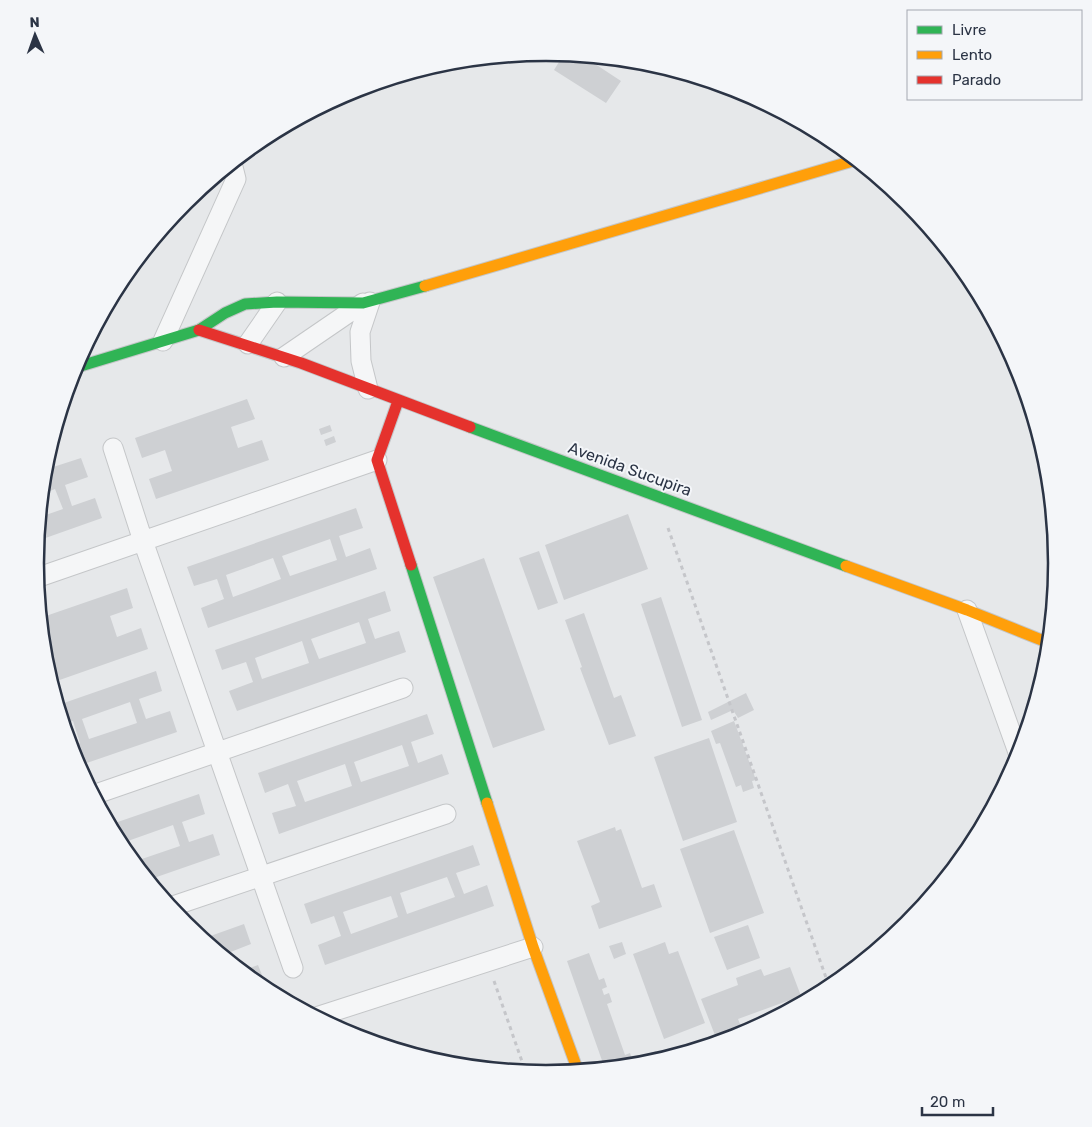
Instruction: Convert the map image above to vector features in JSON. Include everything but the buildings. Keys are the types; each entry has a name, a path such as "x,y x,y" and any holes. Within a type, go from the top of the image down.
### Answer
{"street":[{"path":"85,365 199,330 225,313 245,304 366,302 848,162"},
{"path":"163,341 236,179 234,170"},
{"path":"248,344 277,302"},
{"path":"284,357 366,302"},
{"path":"366,302 360,332 360,361 368,389"},
{"name":"Avenida Sucupira","path":"199,330 284,357 398,401 967,610 1042,640"},
{"path":"398,401 377,460 532,947 576,1065"},
{"path":"113,448 143,541 293,968"},
{"path":"44,575 377,460"},
{"path":"967,610 1015,743"},
{"path":"99,793 403,688"},
{"path":"177,905 446,814"},
{"path":"325,1014 532,947"}],"path":[{"path":"668,528 827,980"},
{"path":"487,962 523,1065"}],"traffic: fast":[{"path":"85,365 199,330 225,313 245,304 277,302 363,303 425,286"},
{"path":"470,427 846,566"},
{"path":"411,565 487,803"}],"traffic: slow":[{"path":"425,286 848,162"},
{"path":"846,566 967,610 1042,640"},
{"path":"487,803 533,947 576,1065"}],"traffic: jam":[{"path":"199,330 301,363 470,427"},
{"path":"398,401 377,460 411,565"}]}
